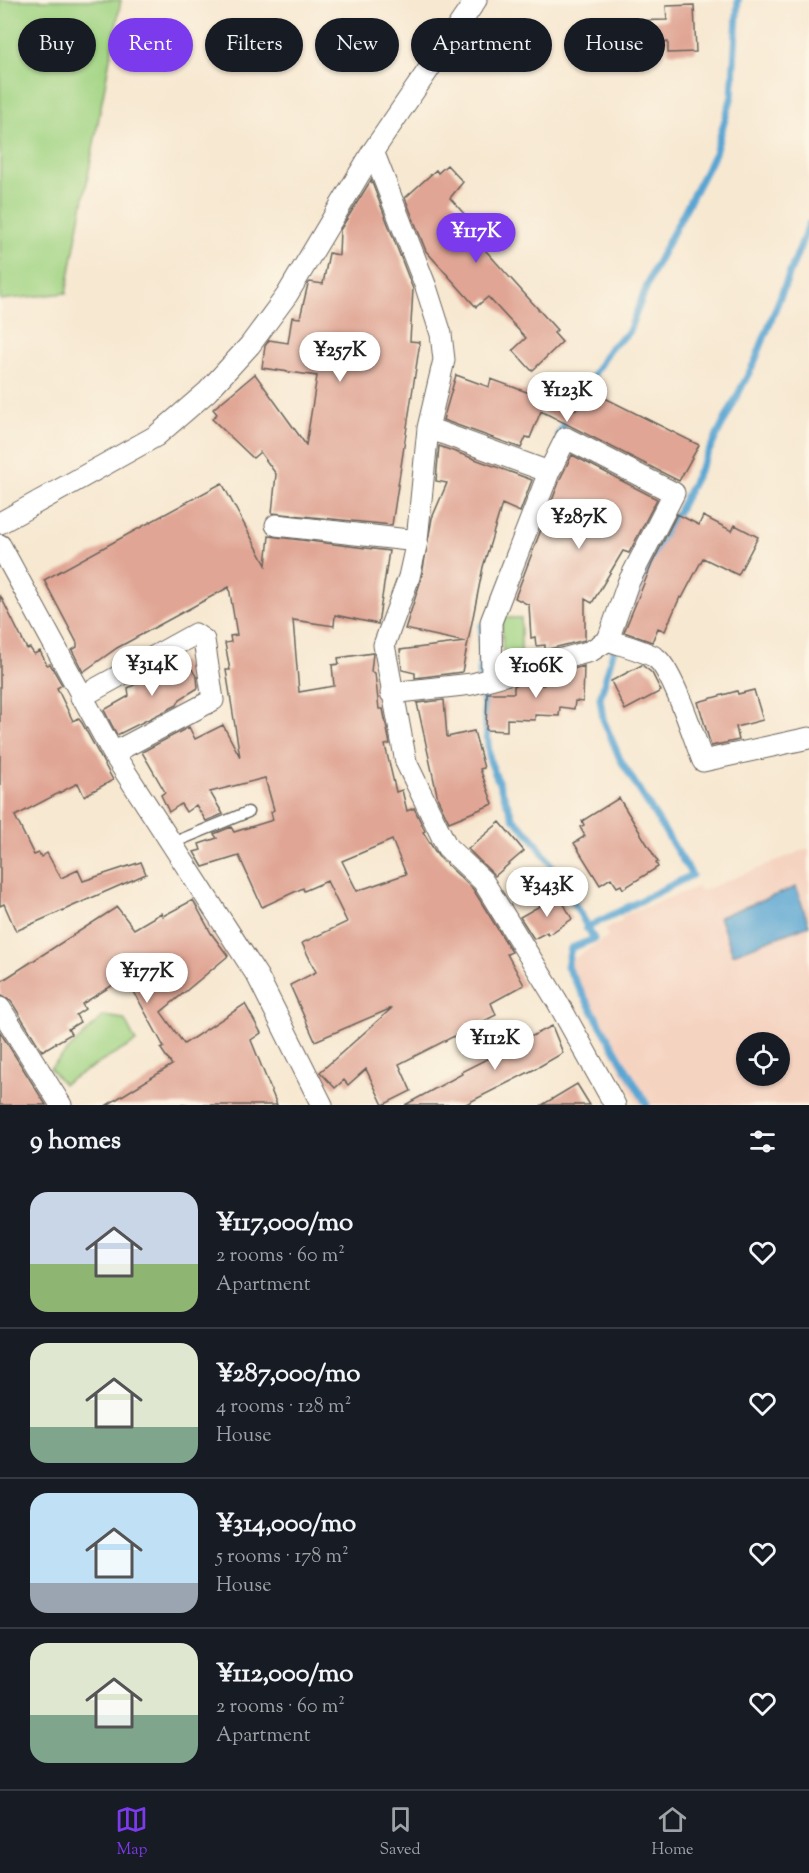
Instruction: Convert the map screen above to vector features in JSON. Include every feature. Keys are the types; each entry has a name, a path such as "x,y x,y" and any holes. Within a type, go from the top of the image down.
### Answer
{"street":[{"path":"0,523 156,436 207,392 250,345 287,296 373,151 476,0"},
{"path":"373,151 426,287 441,334 444,360 428,428 417,541 409,577 384,645 391,693 406,762 447,847 483,881 557,1001 615,1105"},
{"path":"428,428 549,472"},
{"path":"391,693 472,684 591,651 608,640 628,583 674,493 566,438 549,472 491,622 492,677"},
{"path":"276,525 417,541"},
{"path":"0,545 113,753 258,977 322,1105"},
{"path":"81,697 195,634 204,640 213,700 113,753"},
{"path":"608,640 656,657 674,689 702,760 809,738"},
{"path":"0,1008 61,1105"}],"lane":[{"path":"170,844 248,812"}],"shaded area":[{"path":"809,848 809,1105 638,1105 566,964 608,936 605,929 622,921 622,916 697,887 701,891"}],"green space":[{"path":"0,0 121,0 118,18 108,18 108,69 66,293 0,300"},
{"path":"502,618 521,618 521,660 503,665"},
{"path":"103,1016 124,1019 136,1042 63,1084 50,1068"}],"water":[{"path":"796,887 809,925 733,954 719,917"}],"building":[{"path":"694,5 696,52 668,53 668,42 665,42 666,6"},
{"path":"447,165 463,182 450,198 483,235 477,241 557,330 554,333 562,342 532,371 513,350 526,338 488,297 476,307 426,251 405,198 436,170 438,173"},
{"path":"371,180 413,289 410,341 420,342 392,525 272,513 276,474 260,452 253,458 212,419 217,414 213,409 255,374 306,445 317,376 262,368 265,346 269,340 288,343 292,317 300,318 308,284 310,282 323,284 329,253 339,255 340,230"},
{"path":"456,375 489,387 491,379 576,410 587,389 699,445 679,481 541,411 530,438 526,437 521,448 443,420"},
{"path":"439,446 532,480 520,512 502,504 483,567 462,672 415,678 415,673 402,670 400,650 465,642 405,629 421,580 432,518 447,483 436,481"},
{"path":"572,455 657,499 629,553 623,551 592,603 585,599 585,640 545,650 545,645 536,646 535,637 531,638 529,605 515,598 561,477"},
{"path":"222,483 266,565 269,536 389,551 378,624 335,615 334,626 293,620 299,692 334,686 332,665 339,664 338,658 373,653 371,672 375,673 379,709 383,709 390,744 385,745 396,792 402,790 407,811 414,808 425,831 423,832 438,856 473,889 512,952 507,954 524,985 491,1003 496,1015 399,1064 411,1091 383,1105 366,1069 348,1085 344,1080 335,1088 320,1072 392,1008 315,1041 290,985 316,972 302,943 347,922 327,881 304,891 303,888 262,907 239,856 203,867 194,852 201,850 199,844 217,838 214,834 231,827 234,832 273,820 271,812 274,810 265,778 210,792 223,814 206,821 196,805 186,812 181,804 169,812 161,795 165,792 142,752 189,727 195,739 223,725 240,757 226,670 230,670 225,643 231,642 230,636 237,635 229,587 117,648 83,672 72,650 77,647 77,643 44,580","holes":["392,840 406,874 357,891 342,861"]},
{"path":"677,514 699,525 703,516 732,531 735,525 758,537 738,575 703,558 682,598 680,597 665,631 658,628 652,642 624,632 652,564"},
{"path":"0,595 27,649 30,648 34,654 40,651 47,665 50,664 62,685 57,688 73,721 78,718 82,723 113,780 84,796 78,783 15,816 34,855 39,853 41,857 47,853 61,878 78,870 83,881 141,862 146,874 16,931 4,904 0,906"},
{"path":"183,661 186,666 189,664 197,678 198,688 180,699 177,705 117,735 104,710 129,696 128,688"},
{"path":"642,665 652,673 661,691 625,710 611,681"},
{"path":"584,666 583,702 575,701 574,709 560,707 559,716 535,715 535,720 507,719 507,731 486,730 487,693 514,693 514,686 518,684 544,685 544,677"},
{"path":"754,690 763,720 736,727 739,740 711,746 698,702 737,691 738,694"},
{"path":"444,700 447,737 474,731 484,768 480,769 493,804 449,822 438,799 417,703"},
{"path":"619,798 658,862 656,863 658,867 623,889 621,885 617,887 611,878 600,885 574,843 585,836 580,827 584,825 582,821"},
{"path":"500,822 524,851 495,876 468,849"},
{"path":"559,895 572,919 548,935 547,932 534,939 520,917"},
{"path":"193,900 211,933 228,956 161,1012 184,1044 245,1004 261,1033 251,1040 277,1105 107,1105 172,1065 161,1049 164,1047 126,977 82,1004 85,1009 76,1015 80,1022 68,1029 71,1034 42,1051 11,1001 0,995 0,982 117,907 134,929 161,913 163,916"},
{"path":"552,1026 563,1053 535,1069 464,1105 405,1105 462,1074 461,1072"},
{"path":"0,1032 46,1105 0,1105"},
{"path":"577,1084 590,1105 542,1105"}],"waterway":[{"path":"558,435 609,349 628,333 653,271 715,153 732,96 738,0"},
{"path":"631,604 755,361 809,224"},
{"path":"482,626 480,672 490,761 513,818 531,836 559,876 594,939 571,948 567,967 647,1105"},
{"path":"586,928 692,875 620,759 603,719 600,698 615,645"}]}
